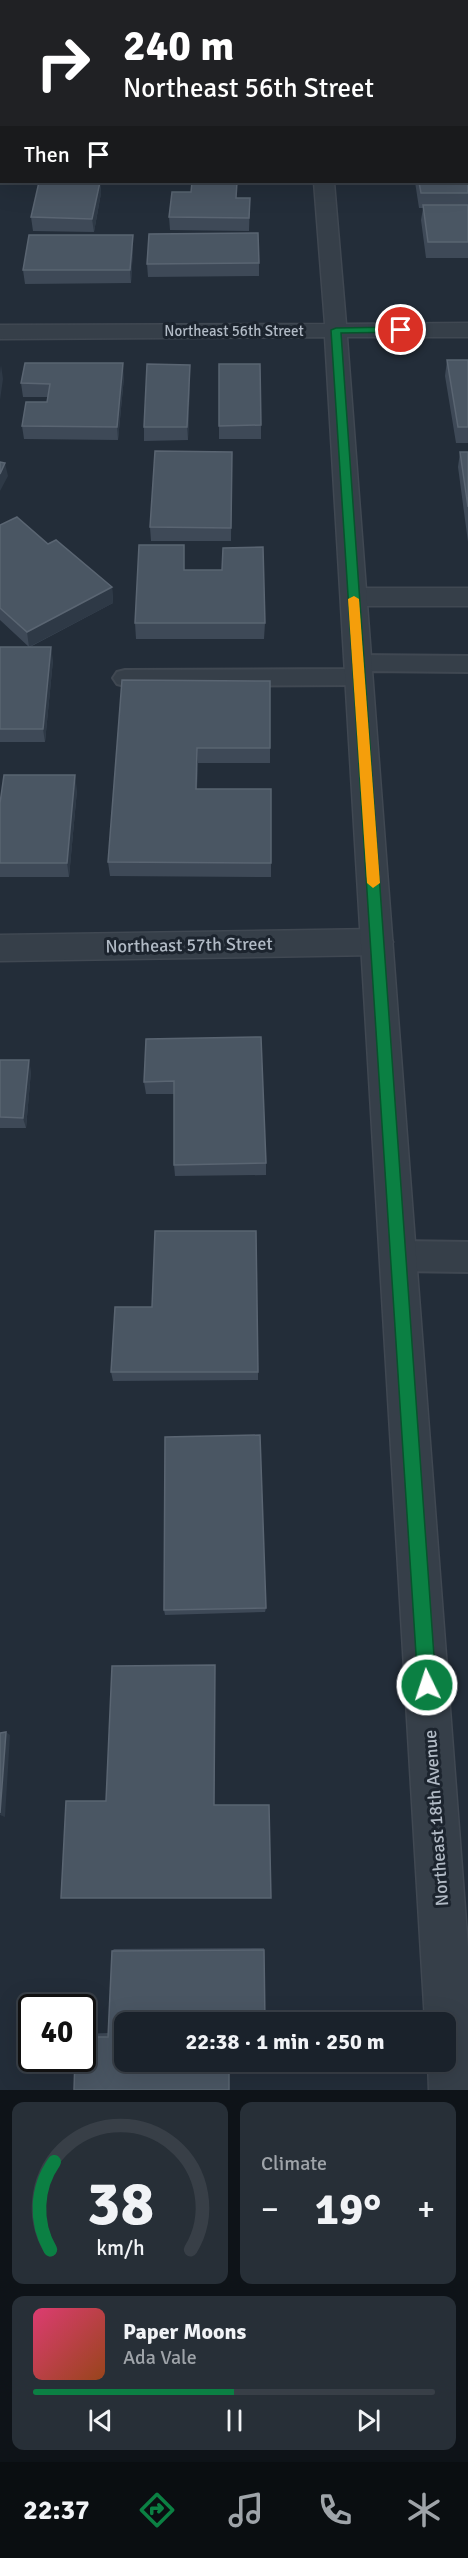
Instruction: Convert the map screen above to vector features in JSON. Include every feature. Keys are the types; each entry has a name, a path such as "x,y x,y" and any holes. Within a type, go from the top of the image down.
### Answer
{"street":[{"name":"Northeast 18th Avenue","path":"324,183 336,330 454,2090"},
{"name":"Northeast 56th Street","path":"0,332 468,330"},
{"path":"354,597 468,597"},
{"name":"Northeast 57th Street","path":"0,948 377,942"}],"lane":[{"path":"125,678 468,664"},
{"path":"399,1256 468,1257"}],"building":[{"path":"39,183 100,183 92,219 31,217"},
{"path":"192,183 237,183 236,198 250,198 249,218 169,217 172,192 191,192"},
{"path":"419,183 468,183 468,193 421,193"},
{"path":"423,205 468,205 468,242 428,242"},
{"path":"258,233 259,263 147,264 149,234"},
{"path":"29,235 133,235 130,270 23,270"},
{"path":"447,360 468,360 468,427 458,427"},
{"path":"25,363 123,363 117,427 22,426 26,402 47,402 50,384 21,383"},
{"path":"147,364 190,365 187,427 144,427"},
{"path":"219,364 260,364 261,425 219,426"},
{"path":"155,451 232,452 231,528 150,527"},
{"path":"460,452 468,452 468,507"},
{"path":"0,462 5,463 0,474"},
{"path":"17,517 48,544 56,540 112,587 27,632 0,608 0,525"},
{"path":"139,545 184,545 184,570 222,570 223,548 263,547 265,623 135,623"},
{"path":"0,647 51,647 43,729 0,729"},
{"path":"122,680 270,681 270,748 197,748 196,789 271,789 271,863 108,862"},
{"path":"4,775 75,775 67,863 0,863 0,803"},
{"path":"261,1037 266,1163 174,1165 174,1081 144,1082 146,1039"},
{"path":"0,1060 29,1060 23,1118 0,1117"},
{"path":"155,1231 256,1231 258,1372 111,1372 115,1307 152,1307"},
{"path":"260,1435 266,1608 164,1610 165,1437"},
{"path":"215,1665 214,1805 269,1805 271,1898 61,1898 66,1801 106,1801 112,1666"},
{"path":"6,1732 0,1813 0,1733"},
{"path":"264,1950 265,2012 114,2012 114,2072 229,2072 229,2090 74,2090 75,2072 96,2072 96,2037 108,2037 112,1951"}],"slow traffic":[{"path":"354,599 373,883"}],"route":[{"path":"401,330 336,330 427,1685"}]}
